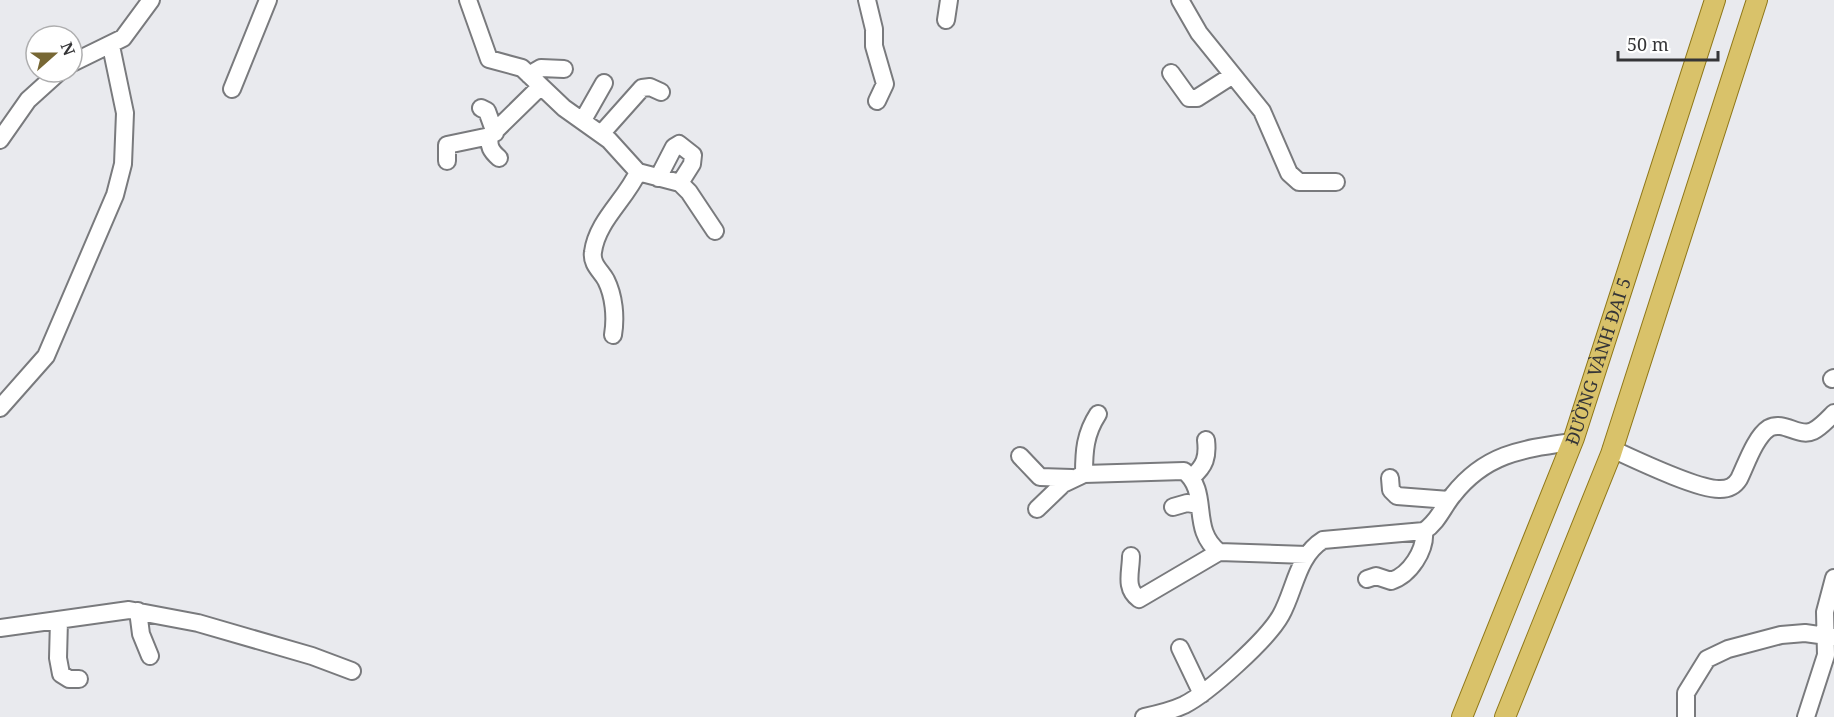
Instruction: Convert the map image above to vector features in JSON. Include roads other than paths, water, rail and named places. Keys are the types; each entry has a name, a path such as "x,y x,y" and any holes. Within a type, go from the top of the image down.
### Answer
{"main road":[{"name":"ĐƯỜNG VÀNH ĐAI 5","path":"1462,717 1572,442 1715,0"},
{"path":"1505,717 1612,449 1757,0"}],"street":[{"path":"84,57 111,45 132,28 151,0"},
{"path":"232,89 268,0"},
{"path":"468,0 489,59 496,63 514,64 564,108 601,134 638,172 680,183 693,197 715,231"},
{"path":"867,0 874,29 874,46 885,84 877,101"},
{"path":"946,20 950,0"},
{"path":"1180,0 1199,33 1262,111 1289,173 1299,182 1336,182"},
{"path":"0,408 46,356 118,187 123,164 125,113 111,45"},
{"path":"447,161 447,145 492,134 534,81 541,68 564,69"},
{"path":"1171,73 1189,98 1197,98 1233,75"},
{"path":"583,120 604,83"},
{"path":"0,140 28,100 46,84"},
{"path":"601,134 642,88 650,87 661,92"},
{"path":"481,108 487,111 492,134 492,151 499,158"},
{"path":"658,178 674,147 679,144 693,155 692,164 680,183"},
{"path":"613,335 614,309 607,282 593,261 593,250 609,214 633,184 638,172"},
{"path":"1612,449 1716,490 1728,489 1737,483 1763,434 1770,428 1781,426 1807,433 1815,430 1834,413"},
{"path":"1037,509 1078,476 1089,428 1098,414"},
{"path":"1192,477 1203,468 1208,453 1206,440"},
{"path":"1144,717 1183,705 1202,693 1271,630 1281,614 1307,555 1323,540 1424,531 1437,520 1466,480 1501,456 1519,450 1572,442"},
{"path":"1020,456 1040,477 1184,471 1192,477 1197,487 1203,535 1219,552"},
{"path":"1390,478 1391,490 1397,496 1449,501"},
{"path":"1173,507 1188,503 1199,505"},
{"path":"1367,579 1376,576 1391,581 1405,574 1424,548 1424,531"},
{"path":"1131,556 1128,582 1133,594 1139,598 1219,552 1307,555"},
{"path":"1806,717 1830,637 1825,612 1834,578"},
{"path":"0,628 129,610 198,623 312,656 352,671"},
{"path":"138,612 141,634 150,656"},
{"path":"59,620 58,658 61,674 69,679 79,679"},
{"path":"1686,717 1686,693 1707,659 1728,649 1781,635 1805,633 1830,637"},
{"path":"1180,648 1202,693"}]}
